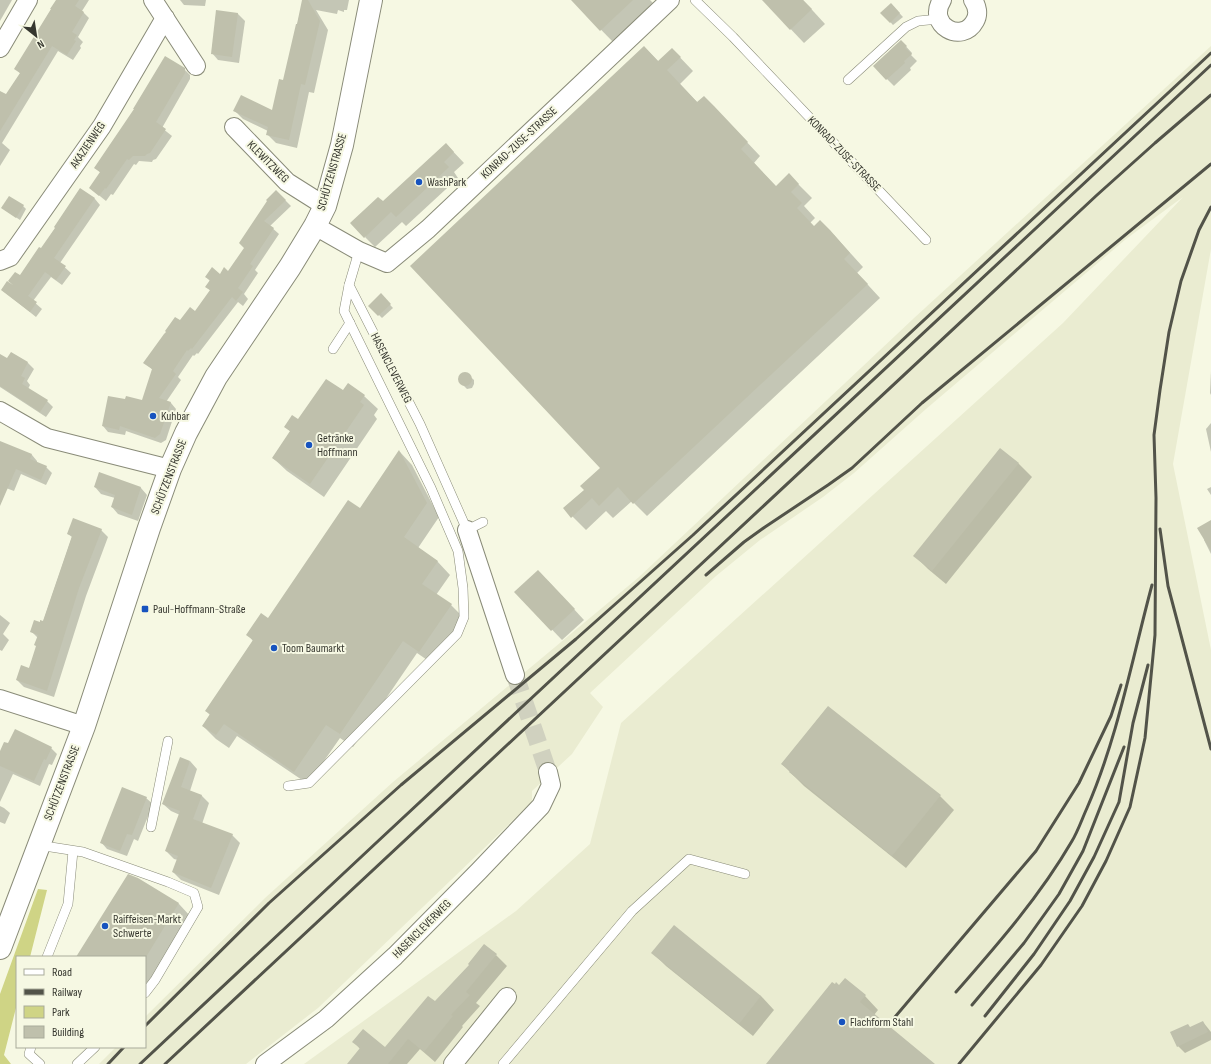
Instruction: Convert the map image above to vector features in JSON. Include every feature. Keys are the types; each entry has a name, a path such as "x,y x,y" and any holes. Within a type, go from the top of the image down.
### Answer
{"main road":[{"name":"SCHÜTZENSTRASSE","path":"0,948 84,726 129,586 170,469 186,433 216,377 290,267 315,226 325,206 342,145 371,0"}],"street":[{"path":"0,48 28,0"},
{"path":"153,0 196,66"},
{"name":"KONRAD-ZUSE-STRASSE","path":"359,251 387,263 428,229 670,0"},
{"path":"942,0 938,7 939,19 944,27 952,31 961,32 972,25 976,17 976,1"},
{"name":"AKAZIENWEG","path":"0,261 10,258 102,126 165,18"},
{"name":"KLEWITZWEG","path":"234,127 287,182 325,206"},
{"path":"315,226 359,251"},
{"path":"0,411 47,438 170,469"},
{"name":"HASENCLEVERWEG","path":"467,530 515,675"},
{"path":"0,699 84,726"},
{"name":"HASENCLEVERWEG","path":"265,1064 326,1019 395,956 479,871 541,806 551,785 548,772"},
{"path":"453,1064 507,997"}],"lane":[{"name":"KONRAD-ZUSE-STRASSE","path":"695,0 926,240"},
{"path":"848,80 906,27 918,21 939,19"},
{"path":"288,786 309,783 458,634 464,617 463,588 458,551 431,488 344,311 349,286 359,251"},
{"name":"HASENCLEVERWEG","path":"349,286 420,424 467,530"},
{"path":"333,350 350,323"},
{"path":"467,530 483,522"},
{"path":"151,827 168,741"},
{"path":"38,845 83,852 168,882 194,893 198,906 155,980 146,992"},
{"path":"47,956 68,904 72,850"},
{"path":"503,1064 632,911 689,859 745,874"},
{"path":"31,1048 29,1054 40,1064"},
{"path":"77,1064 94,1048"}],"shaded area":[{"path":"1211,46 1211,249 1173,464 1211,650 1211,1064 304,1064 516,911 590,844 621,723 1063,323 1183,197 1126,239 926,409 854,473 823,497 760,540 716,576 590,693 603,707 572,754 532,791 532,802 318,1008 246,1064 99,1064 115,1048 146,1048 146,1016 265,898 393,782 639,577 913,319"}],"green space":[{"path":"38,889 47,890 30,956 16,956 16,1008 4,1055 11,1064 0,1064 0,994"}],"building":[{"path":"56,0 79,0 75,6 84,12 72,32 77,35 74,40 76,41 67,55 52,46 0,131 0,91 6,94 20,73 14,69"},
{"path":"302,0 308,0 320,21 305,85 301,84 289,140 266,135 268,127 233,111 241,95 272,110 279,79 283,80"},
{"path":"571,0 633,0 600,31"},
{"path":"762,0 803,0 812,9 790,30"},
{"path":"891,3 900,13 890,23 880,13"},
{"path":"216,10 238,13 232,57 211,54"},
{"path":"901,40 907,46 905,48 912,54 904,61 905,63 886,80 873,66"},
{"path":"644,46 658,61 672,48 681,57 667,70 697,102 704,96 748,142 741,149 776,186 789,173 799,184 791,192 802,203 797,208 814,226 820,220 830,230 850,253 844,259 868,284 633,504 618,487 599,506 592,498 571,518 563,508 584,490 580,486 600,468 410,266"},
{"path":"165,56 185,68 185,73 156,122 166,129 150,153 145,156 133,156 129,160 127,159 106,189 105,188 99,196 89,188 100,172 94,168 134,109"},
{"name":"WashPark","path":"446,143 454,152 444,162 449,167 396,217 391,212 364,238 350,223 378,197 383,201"},
{"path":"80,188 95,198 54,258 66,266 56,280 45,272 28,296 37,302 30,312 1,290 7,281 13,285 8,281 15,272 20,275 39,247 41,248"},
{"path":"276,190 286,200 264,221 274,228 250,264 253,266 238,288 243,292 236,301 232,297 192,349 187,350 173,371 176,374 159,398 171,402 160,434 155,438 120,426 119,430 102,426 108,396 125,399 126,396 142,400 152,369 143,363 175,317 180,320 190,307 195,311 210,290 205,287 210,280 205,277 212,267 220,274 224,267 228,271 244,248 239,243 267,201 266,200"},
{"path":"9,196 24,205 16,218 1,208"},
{"path":"381,293 391,304 378,316 368,306"},
{"path":"11,352 28,362 21,376 25,378 22,384 48,400 40,412 0,386 0,354 7,358"},
{"path":"465,372 470,374 472,379 470,384 465,386 460,384 458,379 460,374"},
{"name":"Getränke Hoffmann","path":"326,379 343,390 348,383 365,395 360,402 364,405 310,484 272,458 290,431 284,427 292,415 298,419"},
{"path":"0,441 32,454 30,459 47,466 41,480 16,469 0,506"},
{"path":"1000,448 1019,463 932,571 913,556"},
{"path":"399,450 427,503 404,537 438,561 422,584 452,604 419,652 403,641 340,734 326,725 294,772 224,724 216,735 202,726 210,714 205,711 253,640 246,635 261,613 268,618 348,500 360,508"},
{"path":"99,472 141,487 132,515 111,507 115,495 94,487"},
{"path":"73,518 102,529 79,588 47,691 16,680 21,665 29,668 36,646 34,645 38,635 30,632 34,620 40,622 40,620 43,621 72,536 67,534"},
{"path":"1211,520 1211,551 1197,528"},
{"path":"538,570 575,609 551,631 514,592"},
{"path":"828,706 941,795 892,856 781,764"},
{"path":"15,729 52,747 46,760 44,759 34,781 0,766 0,751 4,742 8,743"},
{"path":"180,757 190,761 181,787 202,795 193,819 233,834 211,888 172,872 178,856 165,851 180,811 162,804"},
{"path":"122,787 147,797 132,835 127,834 120,851 100,843"},
{"path":"128,874 138,878 179,903 146,957 77,956"},
{"path":"674,925 761,996 739,1024 651,953"},
{"path":"484,944 497,954 466,992 470,995 451,1015 453,1016 424,1052 408,1039 388,1064 347,1064 360,1048 352,1042 363,1029 385,1047 428,996 435,1001 469,965 468,964"},
{"name":"Flachform Stahl","path":"845,978 866,995 860,1002 935,1064 766,1064 832,982 835,984 836,982 839,985"},
{"path":"1203,1021 1208,1032 1177,1047 1170,1032 1188,1024 1190,1027"}],"tunnel":[{"path":"515,675 548,772"}],"railway":[{"path":"146,1025 269,903 401,785 576,639 693,535 1211,53"},
{"path":"140,1064 1211,65"},
{"path":"165,1064 1097,195 1211,95"},
{"path":"706,575 744,542 852,468 922,403 1211,164"},
{"path":"959,1064 1041,965 1082,906 1106,861 1130,807 1145,738 1155,635 1156,498 1154,435 1160,390 1169,332 1181,281 1199,230 1211,207"},
{"path":"1160,529 1168,586 1211,749"},
{"path":"956,992 1003,938 1032,900 1060,861 1076,833 1098,781 1116,726 1152,585"},
{"path":"985,1016 1034,954 1070,901 1094,857 1119,802 1133,723 1148,665"},
{"path":"889,1024 1036,851 1079,783 1111,716 1121,685"},
{"path":"972,1005 1024,943 1059,894 1083,851 1124,747"},
{"path":"108,1064 123,1048"}],"place":[{"name":"WashPark","path":"419,182"},
{"name":"Kuhbar","path":"153,416"},
{"name":"Getränke Hoffmann","path":"309,445"},
{"name":"Paul-Hoffmann-Straße","path":"145,609"},
{"name":"Toom Baumarkt","path":"274,648"},
{"name":"Raiffeisen-Markt Schwerte","path":"105,926"},
{"name":"Flachform Stahl","path":"842,1022"}]}
